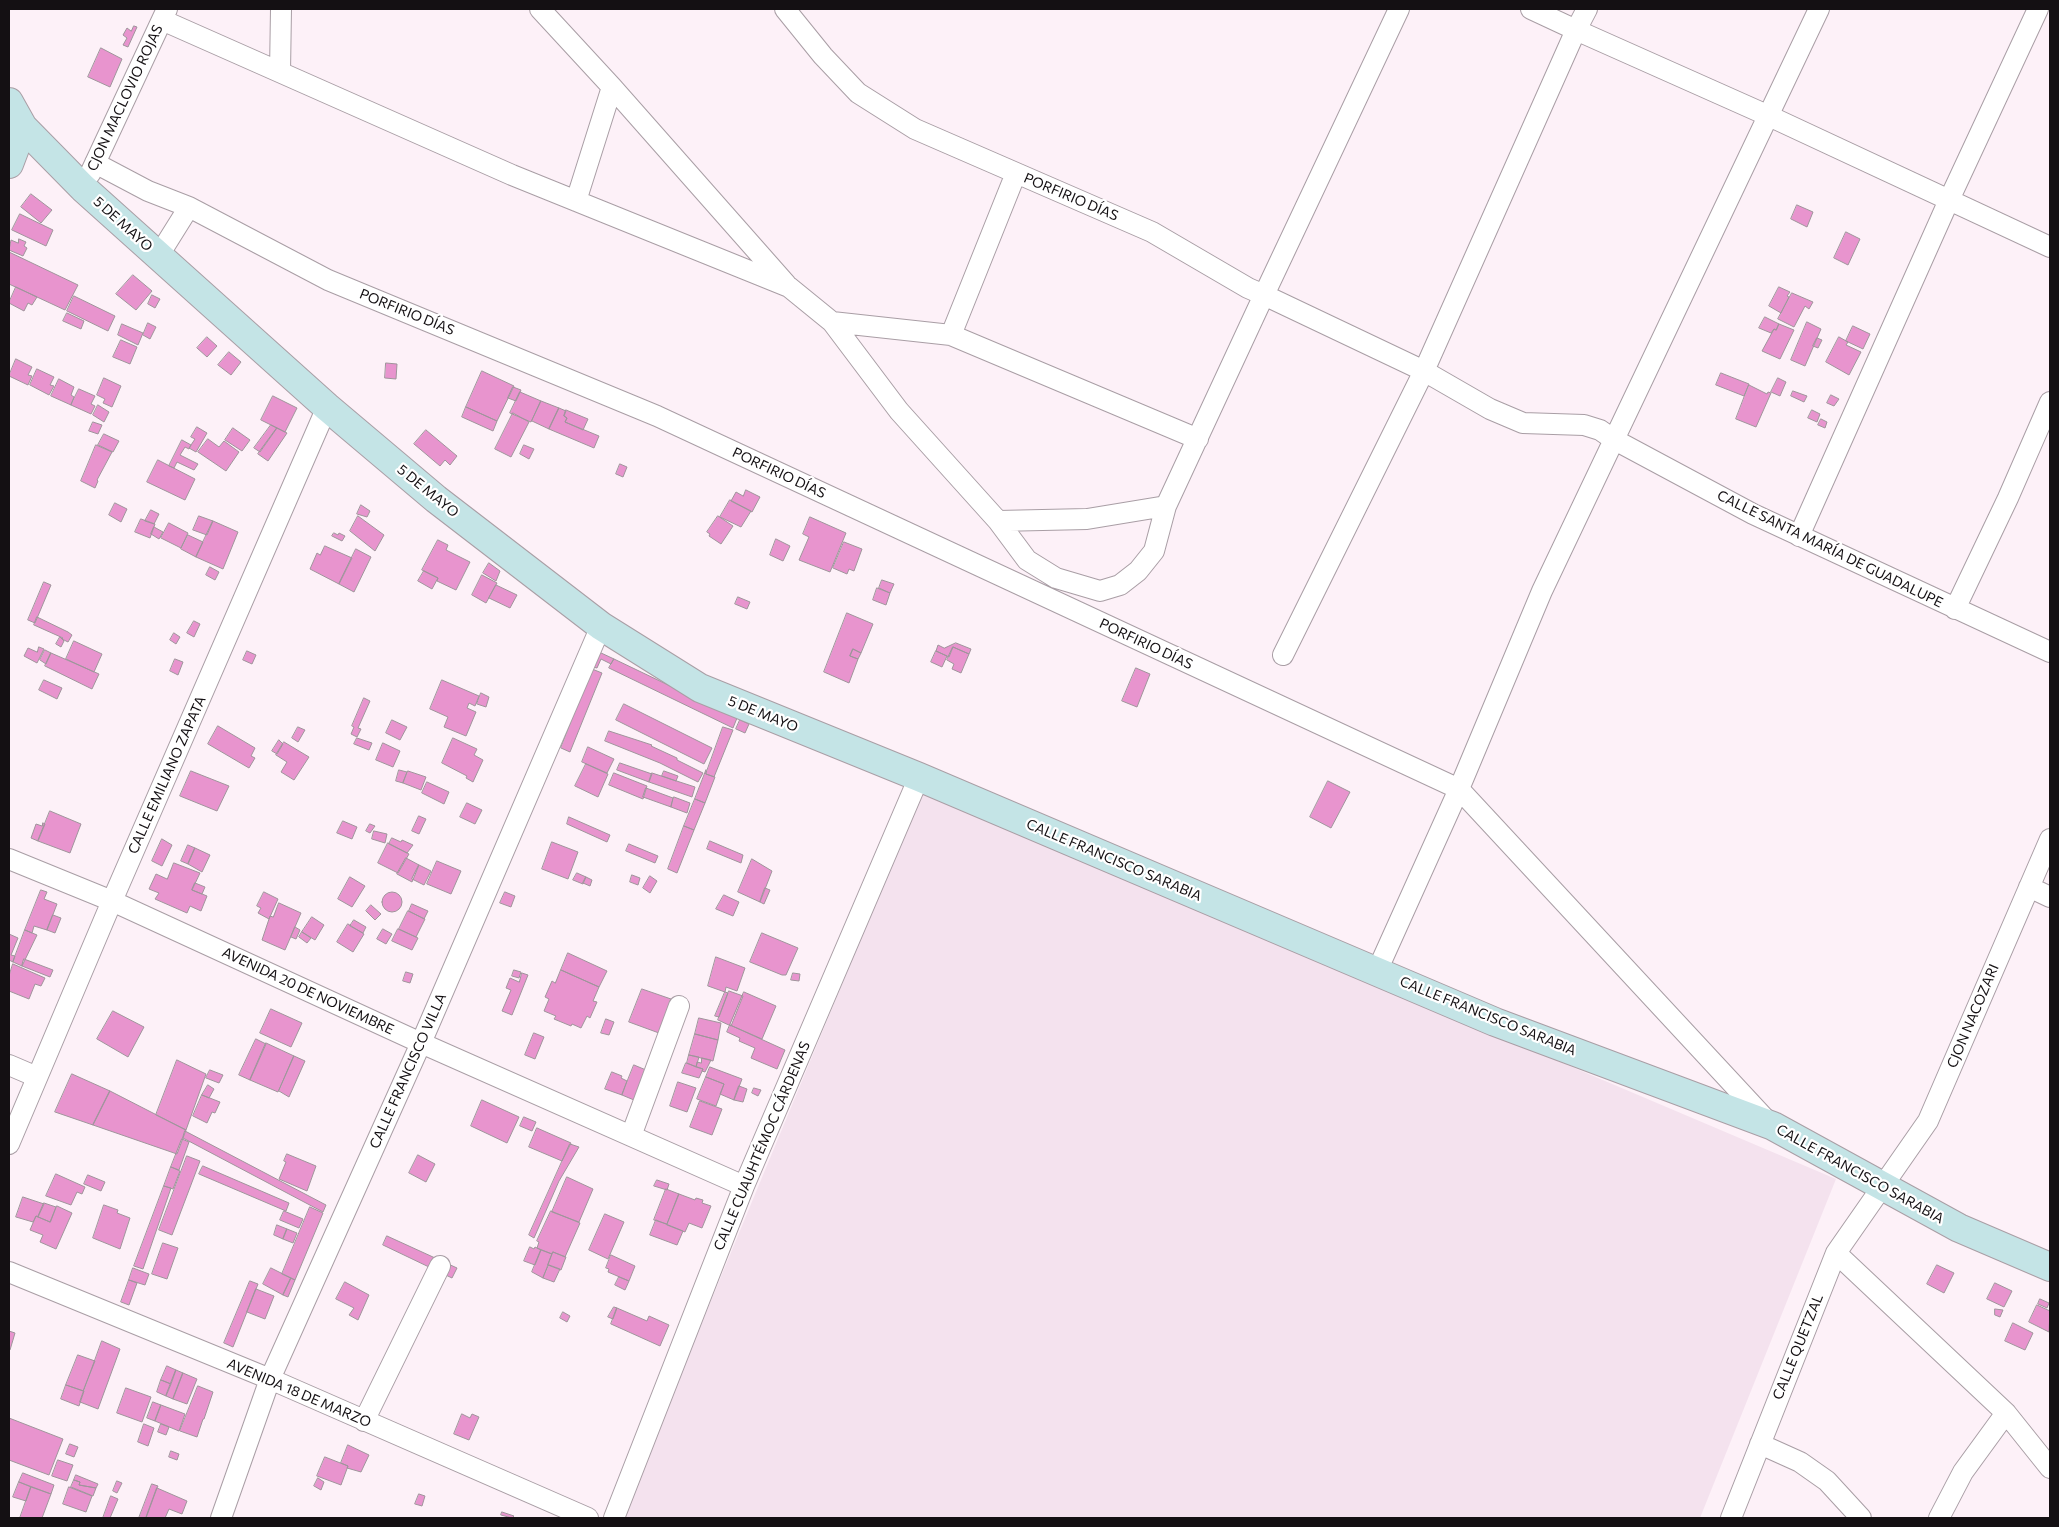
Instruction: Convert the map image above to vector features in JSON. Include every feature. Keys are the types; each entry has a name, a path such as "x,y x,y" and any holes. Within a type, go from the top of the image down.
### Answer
{"street":[{"path":"280,72 281,9"},
{"path":"540,9 612,87 789,287 832,322 899,411 998,521 1027,560 1056,578 1100,591 1120,585 1138,570 1154,551 1166,506 1198,439 1256,291 1399,9"},
{"name":"PORFIRIO DÍAS","path":"785,9 823,56 858,93 915,129 1152,232 1256,291 1424,371"},
{"path":"1531,9 1769,116 2050,247"},
{"path":"1283,654 1424,371 1454,300 1587,9"},
{"path":"1377,971 1459,790 1542,591 1769,116 1818,9"},
{"path":"1799,536 1949,200 2038,9"},
{"path":"165,14 280,72 504,171 789,287"},
{"name":"CJON MACLOVIO ROJAS","path":"83,188 165,14"},
{"path":"576,201 612,87"},
{"name":"5 DE MAYO","path":"9,102 23,127 83,188 327,407 436,499 601,626 700,688 919,777"},
{"path":"9,164 23,127"},
{"name":"PORFIRIO DÍAS","path":"95,163 148,191 189,207 328,280 657,416 1459,790"},
{"path":"951,335 1016,174"},
{"path":"159,255 189,207"},
{"path":"832,322 951,335 1198,439"},
{"name":"CALLE SANTA MARÍA DE GUADALUPE","path":"1424,371 1490,409 1523,423 1584,425 1600,430 1613,439 1753,514 2050,652"},
{"path":"1955,609 2008,498 2050,402"},
{"name":"CALLE EMILIANO ZAPATA","path":"9,1144 112,901 327,407"},
{"path":"998,521 1087,520 1166,506"},
{"name":"CALLE FRANCISCO VILLA","path":"221,1518 270,1379 421,1043 601,626"},
{"name":"CALLE FRANCISCO SARABIA","path":"919,777 1495,1022 1772,1126 1959,1228 2050,1268"},
{"name":"CALLE CUAUHTÉMOC CÁRDENAS","path":"614,1518 744,1186 919,777"},
{"path":"1459,790 1772,1126"},
{"name":"CJON NACOZARI","path":"1883,1185 1928,1121 2050,839"},
{"name":"AVENIDA 20 DE NOVIEMBRE","path":"9,859 112,901 421,1043 744,1186"},
{"path":"2029,887 2050,897"},
{"path":"631,1136 679,1006"},
{"path":"9,1065 37,1077"},
{"name":"CALLE QUETZAL","path":"1731,1518 1836,1253 1883,1185"},
{"path":"1836,1253 2006,1412 2049,1460"},
{"path":"364,1420 440,1266"},
{"name":"AVENIDA 18 DE MARZO","path":"9,1272 270,1379 588,1518"},
{"path":"1939,1518 1963,1472 2006,1412"},
{"path":"1760,1444 1800,1462 1827,1481 1861,1518"}],"shaded area":[{"path":"922,791 1836,1179 1700,1518 621,1518"}],"building":[{"path":"134,26 137,27 128,47 123,45 127,38 123,35 127,28 131,31"},
{"path":"101,48 122,59 110,87 88,77"},
{"path":"31,194 52,210 41,223 21,207"},
{"path":"1797,205 1813,212 1807,227 1791,219"},
{"path":"20,214 53,230 46,246 12,230"},
{"path":"1846,232 1860,239 1848,265 1834,258"},
{"path":"19,239 26,242 24,246 27,248 23,256 9,250 11,240 18,243"},
{"path":"9,252 78,285 65,310 9,284"},
{"path":"133,275 152,291 136,310 116,294"},
{"path":"16,287 37,297 32,305 28,303 24,311 9,303"},
{"path":"1779,287 1790,292 1781,313 1769,306"},
{"path":"1792,293 1813,302 1809,309 1805,306 1794,327 1778,319"},
{"path":"152,295 160,299 155,308 148,304"},
{"path":"74,296 115,316 108,331 67,311"},
{"path":"67,313 84,321 81,329 63,321"},
{"path":"1765,317 1779,324 1776,330 1774,329 1771,333 1759,328"},
{"path":"1807,322 1821,329 1805,366 1791,360"},
{"path":"148,323 156,327 150,339 143,335"},
{"path":"122,324 143,333 138,345 118,335"},
{"path":"1779,324 1794,330 1780,359 1762,351 1774,329 1776,330"},
{"path":"1853,326 1870,334 1863,349 1846,341"},
{"path":"207,337 217,346 207,357 197,348"},
{"path":"1839,337 1848,342 1846,345 1861,352 1849,375 1826,362"},
{"path":"1817,338 1822,340 1818,348 1813,346"},
{"path":"121,340 137,347 130,364 113,357"},
{"path":"229,352 241,362 231,375 218,365"},
{"path":"16,359 32,367 28,375 32,376 28,385 9,376"},
{"path":"386,363 397,364 396,379 385,378"},
{"path":"37,369 54,377 50,385 54,386 49,395 30,385"},
{"path":"482,371 514,386 497,421 466,407"},
{"path":"1721,373 1749,384 1744,396 1716,385"},
{"path":"104,378 121,386 112,407 103,403 105,399 97,395"},
{"path":"1778,378 1786,382 1780,396 1771,392"},
{"path":"59,379 74,387 71,395 74,397 71,405 51,396"},
{"path":"1749,385 1767,394 1768,392 1771,393 1756,427 1736,419"},
{"path":"513,387 521,390 516,401 508,398"},
{"path":"79,389 95,396 91,404 95,406 91,414 71,405"},
{"path":"1793,391 1807,396 1804,402 1791,396"},
{"path":"520,392 541,401 531,422 510,413"},
{"path":"1831,395 1839,399 1834,406 1827,403"},
{"path":"273,396 297,408 285,432 261,420"},
{"path":"541,401 559,408 549,429 532,421"},
{"path":"98,405 109,412 104,422 93,415"},
{"path":"466,407 497,421 493,431 462,417"},
{"path":"559,408 566,411 564,416 567,418 565,422 599,436 594,448 549,429"},
{"path":"566,410 588,419 583,430 565,422 567,418 564,416"},
{"path":"1812,410 1820,414 1817,422 1808,418"},
{"path":"513,413 529,422 511,457 495,449"},
{"path":"1821,419 1827,422 1825,428 1818,425"},
{"path":"93,422 102,425 98,434 89,431"},
{"path":"271,425 277,428 260,452 254,448"},
{"path":"197,427 207,433 196,452 189,448 195,439 191,437"},
{"path":"233,428 250,440 242,451 225,440"},
{"path":"277,428 287,433 268,461 258,454"},
{"path":"426,430 457,456 450,465 445,460 440,466 414,444"},
{"path":"104,434 119,441 113,452 98,445"},
{"path":"208,439 219,447 224,441 239,452 226,471 198,452"},
{"path":"182,440 191,445 189,449 185,447 180,455 198,464 194,470 177,462 174,468 169,466"},
{"path":"96,445 112,452 97,480 95,488 81,481"},
{"path":"524,445 534,449 529,459 520,454"},
{"path":"158,460 195,479 185,500 147,482"},
{"path":"620,464 627,467 623,477 616,474"},
{"path":"746,490 760,497 752,512 731,501 736,492 743,496"},
{"path":"730,500 751,511 741,527 720,517"},
{"path":"115,503 127,509 121,522 109,515"},
{"path":"361,505 370,511 367,517 357,514"},
{"path":"151,510 159,514 154,524 145,521"},
{"path":"199,516 213,521 207,535 193,530"},
{"path":"358,516 384,535 375,551 350,531"},
{"path":"718,516 733,526 721,544 709,536 710,534 707,532"},
{"path":"810,517 846,533 830,572 799,560 809,537 803,534"},
{"path":"141,519 155,524 150,538 135,532"},
{"path":"213,521 238,532 223,569 196,557"},
{"path":"169,523 188,533 181,548 161,538"},
{"path":"154,527 163,532 159,539 151,534"},
{"path":"334,533 345,536 342,541 332,536"},
{"path":"188,535 203,542 196,557 181,549"},
{"path":"776,539 790,546 783,561 770,555"},
{"path":"438,540 448,545 446,550 470,562 456,590 437,581 438,578 422,570"},
{"path":"844,542 862,549 854,571 849,569 847,574 833,568"},
{"path":"325,546 352,558 339,584 310,569 317,553 320,555"},
{"path":"356,549 371,557 354,592 339,584"},
{"path":"489,563 500,571 496,581 483,573"},
{"path":"210,567 219,572 215,580 206,575"},
{"path":"424,571 438,578 432,589 418,581"},
{"path":"482,575 497,583 486,603 472,595"},
{"path":"882,580 894,584 890,593 879,588"},
{"path":"44,582 51,585 35,623 28,620"},
{"path":"496,585 517,595 510,608 489,598"},
{"path":"877,588 890,593 886,605 873,600"},
{"path":"738,597 750,602 747,609 735,604"},
{"path":"847,613 873,624 861,653 853,649 850,656 858,659 849,683 824,672"},
{"path":"37,617 72,635 68,642 34,625"},
{"path":"194,621 200,624 194,637 187,633"},
{"path":"174,633 180,637 176,644 170,640"},
{"path":"60,637 64,641 61,647 56,644"},
{"path":"74,641 102,654 94,672 66,659"},
{"path":"956,643 971,649 969,654 953,647 949,657 936,651 938,645 944,648"},
{"path":"39,647 44,649 37,663 24,656 28,648 37,652"},
{"path":"953,647 969,654 961,673 952,669 954,664 947,660"},
{"path":"853,649 861,653 858,659 850,656"},
{"path":"45,650 51,653 46,664 40,660"},
{"path":"247,651 256,655 252,664 243,660"},
{"path":"936,651 947,656 942,667 931,662"},
{"path":"599,652 614,659 611,664 601,659 597,668 593,667"},
{"path":"51,653 99,674 92,689 45,666"},
{"path":"175,659 183,662 178,675 170,671"},
{"path":"614,659 737,718 733,728 609,668"},
{"path":"1136,668 1150,674 1137,707 1122,701"},
{"path":"592,669 602,673 570,752 561,748"},
{"path":"44,680 62,688 57,699 39,690"},
{"path":"442,680 479,696 475,706 469,703 467,708 476,712 466,736 444,727 448,717 430,709"},
{"path":"481,693 489,697 486,707 477,704"},
{"path":"364,698 370,701 358,728 361,729 357,737 351,734 354,727 352,726"},
{"path":"624,704 712,748 704,764 616,720"},
{"path":"392,720 407,727 400,740 386,733"},
{"path":"740,720 749,724 745,733 736,729"},
{"path":"218,726 255,748 251,756 255,758 249,768 208,744"},
{"path":"298,727 305,730 298,742 292,738"},
{"path":"723,727 733,730 714,777 706,774"},
{"path":"609,731 652,745 703,773 698,782 660,763 605,741"},
{"path":"357,738 372,743 369,750 354,744"},
{"path":"453,738 477,749 474,755 483,760 473,782 466,778 467,776 442,763"},
{"path":"279,740 283,744 277,754 272,751"},
{"path":"284,742 309,757 294,780 281,772 287,762 276,755"},
{"path":"383,743 400,751 393,767 376,760"},
{"path":"588,747 614,759 607,773 582,762"},
{"path":"620,763 652,774 649,782 617,770"},
{"path":"586,764 608,774 598,797 575,786"},
{"path":"399,770 407,772 403,783 396,781"},
{"path":"706,770 706,774 715,777 705,803 695,799"},
{"path":"191,771 229,786 217,811 180,796"},
{"path":"408,771 426,777 421,790 403,783"},
{"path":"664,771 678,776 676,781 662,776"},
{"path":"614,773 647,786 643,799 609,785"},
{"path":"652,773 695,787 692,797 649,782"},
{"path":"1328,781 1350,792 1331,828 1310,817"},
{"path":"427,782 449,792 444,804 422,793"},
{"path":"646,788 673,798 671,807 643,797"},
{"path":"674,797 690,803 687,813 671,807"},
{"path":"695,799 705,803 694,830 684,826"},
{"path":"467,803 482,810 475,824 460,817"},
{"path":"50,811 81,824 70,853 38,841"},
{"path":"419,816 426,819 419,834 412,831"},
{"path":"569,817 610,835 607,842 567,824"},
{"path":"343,821 357,827 352,839 337,833"},
{"path":"43,823 45,824 38,841 31,838 36,824 42,826"},
{"path":"370,824 375,826 370,833 366,831"},
{"path":"684,826 694,830 677,873 668,869"},
{"path":"374,831 387,834 385,843 372,839"},
{"path":"392,838 413,845 407,853 389,844"},
{"path":"162,839 172,845 162,866 152,861"},
{"path":"710,841 743,855 741,863 707,849"},
{"path":"552,842 578,852 568,879 542,869"},
{"path":"388,843 409,854 398,873 378,863"},
{"path":"629,844 658,856 655,863 626,851"},
{"path":"188,845 195,848 188,864 181,861"},
{"path":"195,848 210,855 202,872 188,864"},
{"path":"406,858 419,865 412,882 397,874"},
{"path":"752,859 772,871 760,902 738,892"},
{"path":"437,861 461,871 451,894 427,884"},
{"path":"174,863 200,873 192,890 207,896 201,911 190,906 187,913 155,899 159,893 149,889 156,874 167,879"},
{"path":"419,865 431,871 424,885 412,879"},
{"path":"577,873 586,877 583,884 573,880"},
{"path":"632,875 640,878 638,885 630,882"},
{"path":"650,876 657,881 650,893 643,888"},
{"path":"350,877 365,886 352,907 338,899"},
{"path":"586,877 592,880 590,886 583,883"},
{"path":"195,883 205,887 202,894 192,890"},
{"path":"765,888 770,890 764,904 760,902"},
{"path":"41,890 47,892 44,899 57,904 47,930 34,926 32,933 25,930"},
{"path":"264,892 278,899 269,919 258,913 261,908 257,906"},
{"path":"392,892 399,895 402,902 399,909 392,912 385,909 382,902 385,895"},
{"path":"505,892 515,896 511,907 500,903"},
{"path":"724,895 739,902 733,916 716,909"},
{"path":"279,903 301,913 285,950 262,940 270,916 273,917"},
{"path":"412,904 428,911 424,919 409,911"},
{"path":"371,905 381,914 375,920 366,911"},
{"path":"408,911 425,919 416,937 399,929"},
{"path":"53,915 61,918 55,933 47,930"},
{"path":"312,917 324,925 315,940 302,932"},
{"path":"354,920 366,927 363,933 350,926"},
{"path":"348,924 364,934 353,952 337,942"},
{"path":"295,927 300,930 296,939 291,937"},
{"path":"383,929 392,934 386,944 377,939"},
{"path":"398,929 418,938 412,950 392,941"},
{"path":"25,930 37,935 22,966 13,962"},
{"path":"302,932 311,938 307,943 299,937"},
{"path":"762,933 798,948 786,975 750,962"},
{"path":"9,934 18,938 11,955 15,956 13,962 9,960"},
{"path":"568,953 607,971 599,987 561,970"},
{"path":"716,957 745,968 737,991 726,987 725,992 708,986"},
{"path":"24,959 53,970 50,977 22,966"},
{"path":"13,964 45,978 41,986 35,984 29,999 9,991 9,976"},
{"path":"514,970 521,972 519,978 512,976"},
{"path":"561,970 599,987 593,1001 597,1002 590,1018 587,1016 581,1028 554,1019 556,1016 544,1011 549,999 545,997 552,981 555,983"},
{"path":"406,972 413,974 410,983 403,981"},
{"path":"522,973 528,975 512,1015 502,1011 511,990 506,988 510,978 519,982"},
{"path":"793,973 800,974 799,981 791,980"},
{"path":"642,989 671,999 659,1033 629,1022"},
{"path":"729,991 743,996 731,1026 718,1020"},
{"path":"725,992 728,993 719,1017 715,1016"},
{"path":"744,992 776,1006 762,1039 730,1025"},
{"path":"271,1009 302,1023 291,1047 260,1033"},
{"path":"113,1011 144,1027 128,1057 97,1039"},
{"path":"699,1018 721,1023 718,1040 695,1034"},
{"path":"606,1019 614,1022 609,1035 601,1033"},
{"path":"730,1025 785,1050 777,1069 751,1058 755,1048 739,1041 740,1038 727,1032"},
{"path":"534,1033 544,1037 535,1059 525,1055"},
{"path":"695,1034 718,1040 713,1061 689,1055"},
{"path":"256,1039 266,1044 250,1080 239,1075"},
{"path":"266,1043 294,1056 278,1092 250,1080"},
{"path":"689,1055 699,1057 696,1067 687,1063"},
{"path":"294,1056 305,1061 289,1097 279,1091"},
{"path":"702,1058 711,1060 705,1072 702,1071 703,1069 696,1067 697,1062 701,1063"},
{"path":"177,1060 206,1074 186,1130 156,1115"},
{"path":"686,1063 703,1069 699,1078 682,1073"},
{"path":"634,1065 646,1070 634,1100 622,1095"},
{"path":"710,1067 742,1079 734,1100 720,1094 724,1084 706,1077"},
{"path":"210,1070 223,1075 219,1083 206,1078"},
{"path":"612,1072 622,1076 621,1078 627,1081 622,1095 605,1089"},
{"path":"72,1074 110,1091 93,1125 55,1112"},
{"path":"706,1077 724,1084 716,1106 697,1099"},
{"path":"678,1082 696,1088 687,1112 670,1106"},
{"path":"208,1085 214,1089 209,1098 202,1095"},
{"path":"739,1086 747,1089 743,1102 734,1100"},
{"path":"754,1088 761,1090 758,1096 752,1093"},
{"path":"110,1091 186,1130 177,1154 93,1125"},
{"path":"202,1095 220,1102 215,1113 212,1112 207,1123 193,1116"},
{"path":"482,1100 519,1117 507,1143 471,1126"},
{"path":"700,1101 722,1109 712,1135 690,1127"},
{"path":"524,1117 536,1122 532,1131 520,1126"},
{"path":"537,1128 571,1143 562,1161 529,1147"},
{"path":"185,1131 326,1205 323,1212 183,1138"},
{"path":"182,1139 189,1142 179,1170 171,1167"},
{"path":"570,1144 579,1147 559,1181 534,1238 529,1235"},
{"path":"287,1154 316,1166 307,1191 279,1179"},
{"path":"418,1155 435,1164 426,1182 409,1173"},
{"path":"187,1156 200,1161 172,1235 159,1230"},
{"path":"203,1166 289,1203 286,1211 199,1174"},
{"path":"171,1167 180,1171 173,1189 164,1186"},
{"path":"56,1174 85,1187 82,1194 77,1192 71,1205 46,1196"},
{"path":"88,1175 105,1182 101,1191 84,1184"},
{"path":"567,1177 593,1189 579,1222 552,1212"},
{"path":"657,1180 669,1184 667,1190 654,1186"},
{"path":"164,1186 171,1188 143,1269 134,1266"},
{"path":"666,1189 679,1194 667,1224 654,1220"},
{"path":"679,1194 695,1200 696,1198 703,1200 702,1203 711,1206 702,1228 689,1223 685,1232 667,1225"},
{"path":"23,1197 44,1204 38,1217 36,1216 33,1222 16,1217"},
{"path":"44,1203 56,1207 50,1222 38,1217"},
{"path":"104,1205 118,1210 117,1213 130,1218 120,1249 93,1238"},
{"path":"57,1206 72,1213 56,1249 40,1242 43,1235 30,1230 36,1216 50,1222"},
{"path":"310,1207 323,1213 295,1280 282,1274"},
{"path":"284,1211 303,1219 299,1228 280,1220"},
{"path":"551,1211 580,1223 565,1257 537,1248 539,1242 537,1241"},
{"path":"605,1214 624,1222 608,1259 589,1250"},
{"path":"656,1220 683,1231 677,1245 650,1235"},
{"path":"277,1225 287,1229 283,1239 274,1235"},
{"path":"287,1229 297,1233 293,1243 283,1239"},
{"path":"387,1236 457,1268 452,1278 383,1245"},
{"path":"163,1243 178,1248 167,1279 152,1274"},
{"path":"530,1247 541,1250 535,1265 524,1261"},
{"path":"541,1250 552,1254 543,1278 532,1272"},
{"path":"553,1252 566,1257 561,1270 548,1265"},
{"path":"611,1255 635,1266 629,1281 608,1272 609,1269 606,1268"},
{"path":"549,1265 560,1269 554,1282 543,1278"},
{"path":"1937,1265 1954,1273 1944,1293 1927,1284"},
{"path":"133,1268 149,1274 145,1285 129,1280"},
{"path":"271,1268 291,1278 283,1295 263,1284"},
{"path":"619,1277 629,1281 625,1290 615,1285"},
{"path":"291,1278 295,1280 288,1297 283,1295"},
{"path":"129,1280 137,1283 129,1305 121,1302"},
{"path":"250,1281 258,1284 233,1347 224,1343"},
{"path":"345,1282 369,1295 358,1320 349,1315 354,1308 336,1299"},
{"path":"1995,1283 2012,1291 2004,1307 1987,1299"},
{"path":"256,1289 274,1296 265,1319 247,1312"},
{"path":"2040,1299 2049,1303 2047,1308 2038,1304"},
{"path":"2037,1305 2050,1311 2049,1332 2029,1322"},
{"path":"614,1307 617,1308 613,1319 608,1317"},
{"path":"617,1308 647,1321 649,1316 669,1325 660,1346 611,1324"},
{"path":"1995,1309 2003,1310 2000,1317 1995,1315"},
{"path":"563,1312 570,1316 567,1322 560,1318"},
{"path":"2013,1323 2033,1333 2025,1350 2005,1341"},
{"path":"9,1331 15,1333 10,1350 9,1350"},
{"path":"102,1341 120,1349 98,1409 80,1402"},
{"path":"78,1355 95,1361 83,1391 66,1385"},
{"path":"167,1366 176,1370 171,1384 161,1380"},
{"path":"176,1370 183,1373 173,1399 166,1396"},
{"path":"183,1373 197,1379 187,1404 173,1399"},
{"path":"161,1380 171,1384 166,1396 157,1392"},
{"path":"66,1385 84,1391 79,1406 61,1399"},
{"path":"198,1386 213,1392 197,1437 180,1431"},
{"path":"126,1388 151,1397 142,1422 117,1413"},
{"path":"153,1402 161,1405 155,1421 147,1418"},
{"path":"161,1405 185,1414 179,1431 155,1421"},
{"path":"462,1414 470,1418 472,1414 479,1417 469,1440 454,1434"},
{"path":"9,1418 63,1439 49,1475 9,1460"},
{"path":"144,1424 154,1428 148,1446 138,1442"},
{"path":"161,1424 169,1427 166,1435 158,1432"},
{"path":"70,1444 78,1447 74,1457 66,1454"},
{"path":"348,1445 369,1455 361,1472 347,1468 348,1466 341,1463"},
{"path":"171,1451 179,1454 177,1460 169,1457"},
{"path":"325,1457 348,1466 341,1485 317,1476"},
{"path":"58,1460 73,1465 67,1481 52,1476"},
{"path":"23,1473 54,1485 51,1494 19,1482"},
{"path":"76,1475 98,1484 96,1488 79,1485 80,1482 74,1480"},
{"path":"318,1478 324,1482 321,1490 314,1486"},
{"path":"74,1480 80,1482 79,1485 96,1488 93,1496 71,1487"},
{"path":"117,1481 122,1483 117,1493 113,1491"},
{"path":"19,1482 31,1487 26,1501 13,1497"},
{"path":"152,1484 158,1486 146,1518 139,1518"},
{"path":"31,1487 51,1494 42,1518 20,1518"},
{"path":"69,1487 92,1496 86,1512 63,1504"},
{"path":"157,1488 187,1501 182,1514 169,1509 165,1518 146,1518"},
{"path":"419,1494 425,1496 422,1506 415,1504"},
{"path":"111,1496 118,1499 110,1518 103,1518"},
{"path":"502,1512 514,1516 512,1518 501,1515"}]}
